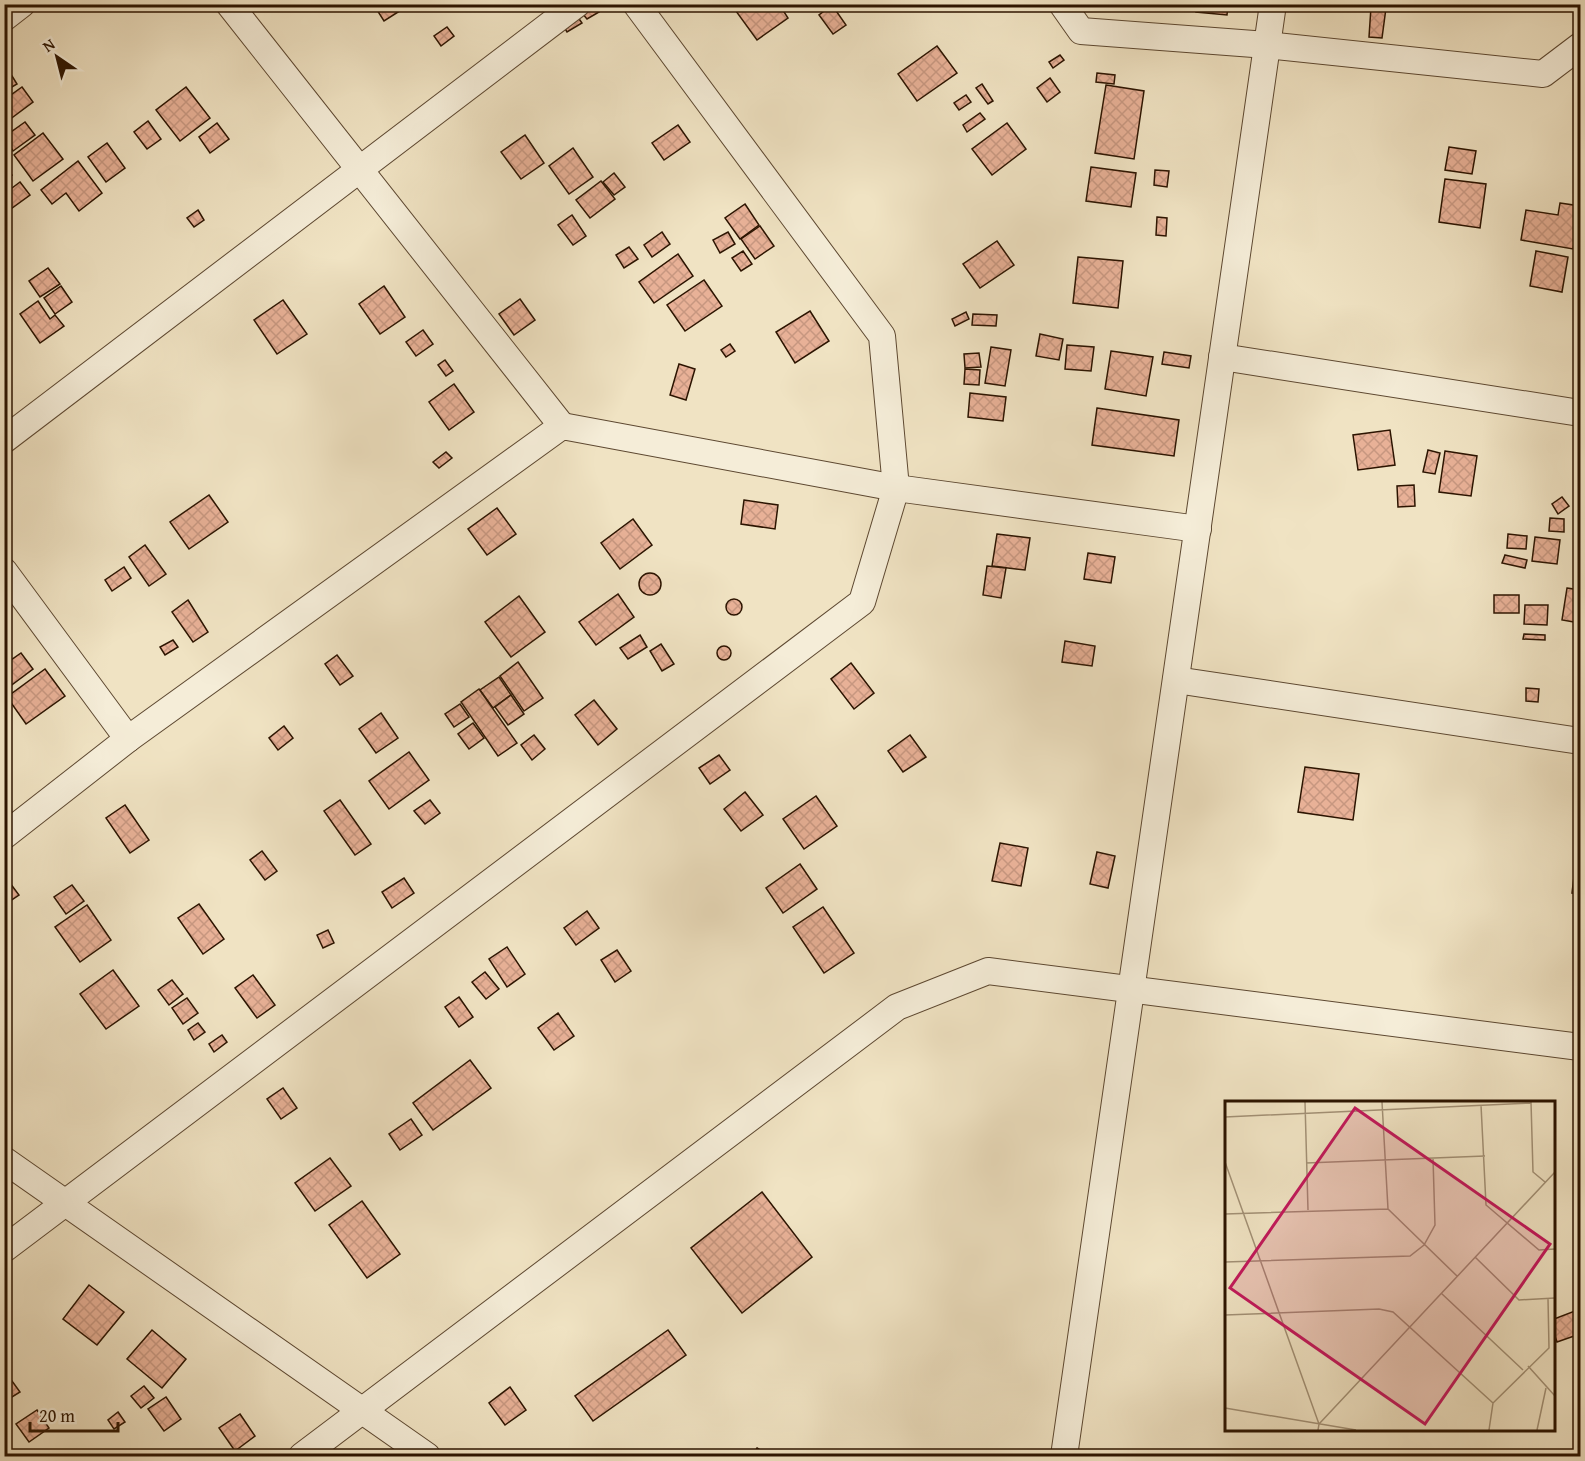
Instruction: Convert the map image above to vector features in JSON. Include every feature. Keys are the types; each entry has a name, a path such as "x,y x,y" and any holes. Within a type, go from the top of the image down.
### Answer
{"street":[{"path":"4,18 22,4"},
{"path":"229,4 562,426 896,488 1198,529"},
{"path":"4,440 577,4"},
{"path":"4,1249 862,602 896,488 882,336 636,4"},
{"path":"1062,4 1081,31 1267,45 1544,74 1581,46"},
{"path":"1064,1456 1273,4"},
{"path":"1222,357 1581,413"},
{"path":"4,836 128,739 562,426"},
{"path":"4,572 128,739"},
{"path":"1176,680 1581,741"},
{"path":"302,1456 897,1007 988,971 1581,1047"},
{"path":"4,1160 427,1456"}],"building":[{"path":"385,4 404,4 406,7 384,21 377,10"},
{"path":"737,4 779,4 788,18 757,40 733,7"},
{"path":"1197,4 1228,4 1227,15 1196,12"},
{"path":"594,5 599,12 587,19 582,13"},
{"path":"832,5 846,25 833,34 819,15"},
{"path":"1371,7 1386,8 1382,38 1369,37"},
{"path":"575,13 582,23 567,32 561,22"},
{"path":"447,27 454,36 441,46 434,36"},
{"path":"937,46 957,73 917,101 898,74"},
{"path":"1060,55 1064,60 1053,68 1049,62"},
{"path":"1097,73 1115,75 1114,84 1096,82"},
{"path":"12,76 17,84 7,90 4,82"},
{"path":"1050,78 1060,92 1047,102 1037,88"},
{"path":"982,84 993,101 988,104 976,88"},
{"path":"1106,85 1144,91 1134,159 1095,153"},
{"path":"22,87 33,102 9,120 4,113 4,100"},
{"path":"186,87 210,118 180,141 156,110"},
{"path":"966,95 971,102 959,110 954,103"},
{"path":"980,113 985,119 967,132 963,125"},
{"path":"148,121 161,139 147,149 134,132"},
{"path":"25,122 35,135 13,151 4,137"},
{"path":"217,123 229,139 210,153 199,137"},
{"path":"1007,123 1026,149 992,175 972,149"},
{"path":"678,125 690,142 664,160 652,143"},
{"path":"43,133 63,159 33,181 14,155"},
{"path":"525,135 544,163 521,179 501,152"},
{"path":"107,143 125,168 106,182 88,157"},
{"path":"1449,147 1476,151 1472,174 1445,170"},
{"path":"573,148 593,177 569,194 549,166"},
{"path":"78,161 102,193 79,211 66,193 52,204 41,190"},
{"path":"4,165 12,175 4,181"},
{"path":"1091,167 1136,173 1131,207 1086,201"},
{"path":"1155,170 1169,171 1167,187 1154,185"},
{"path":"614,173 625,187 614,195 603,182"},
{"path":"1445,179 1486,184 1480,228 1439,222"},
{"path":"601,181 615,199 590,218 576,200"},
{"path":"20,182 30,195 8,211 4,206 4,194"},
{"path":"1560,203 1580,206 1573,249 1521,240 1526,210 1558,215"},
{"path":"745,204 759,225 740,239 725,218"},
{"path":"198,210 204,220 194,227 187,218"},
{"path":"572,215 586,236 573,245 558,225"},
{"path":"1157,217 1167,218 1166,236 1156,235"},
{"path":"760,226 774,246 755,259 741,239"},
{"path":"662,232 670,244 652,257 644,245"},
{"path":"728,232 735,244 720,253 713,240"},
{"path":"997,241 1014,265 980,288 963,264"},
{"path":"629,247 638,259 624,268 616,255"},
{"path":"743,251 752,264 741,271 732,258"},
{"path":"1536,251 1568,257 1562,292 1530,286"},
{"path":"678,254 693,276 654,303 639,282"},
{"path":"1078,257 1123,261 1118,308 1073,303"},
{"path":"48,268 60,284 40,297 29,281"},
{"path":"704,280 722,306 685,331 667,305"},
{"path":"61,286 72,302 55,314 44,298"},
{"path":"384,286 405,317 380,334 359,304"},
{"path":"520,299 535,320 514,335 499,314"},
{"path":"283,300 307,334 277,354 254,320"},
{"path":"38,301 50,319 55,315 64,326 40,343 20,314"},
{"path":"810,311 829,341 795,363 776,332"},
{"path":"966,312 969,319 955,326 952,319"},
{"path":"973,314 997,315 996,326 972,325"},
{"path":"423,330 433,344 416,356 406,342"},
{"path":"1040,334 1063,339 1059,360 1036,356"},
{"path":"730,344 735,351 726,357 721,350"},
{"path":"1067,345 1094,347 1091,371 1065,369"},
{"path":"991,347 1011,350 1005,386 985,383"},
{"path":"1111,351 1153,357 1146,396 1105,389"},
{"path":"1164,352 1191,356 1189,368 1162,364"},
{"path":"979,353 981,367 965,368 964,354"},
{"path":"445,360 453,371 446,376 438,365"},
{"path":"679,364 695,369 686,400 670,395"},
{"path":"965,369 980,370 979,385 964,384"},
{"path":"454,384 474,412 449,430 429,402"},
{"path":"970,393 1006,397 1003,421 968,417"},
{"path":"1097,408 1179,420 1174,456 1092,445"},
{"path":"1390,430 1395,465 1358,470 1353,435"},
{"path":"1428,450 1440,453 1435,474 1423,472"},
{"path":"1445,451 1477,456 1471,496 1439,492"},
{"path":"446,452 452,458 439,468 433,462"},
{"path":"1414,485 1415,506 1398,507 1397,486"},
{"path":"209,495 228,522 189,549 170,522"},
{"path":"1562,497 1569,506 1558,514 1552,504"},
{"path":"744,500 778,505 775,529 741,524"},
{"path":"497,508 516,534 487,555 468,529"},
{"path":"1550,518 1564,519 1564,532 1549,531"},
{"path":"633,519 652,545 620,569 601,543"},
{"path":"997,534 1030,538 1025,570 992,566"},
{"path":"1508,534 1527,536 1526,549 1507,548"},
{"path":"1535,537 1560,540 1557,564 1532,561"},
{"path":"145,545 166,574 149,586 129,557"},
{"path":"1088,553 1115,557 1111,583 1084,579"},
{"path":"1505,555 1527,560 1525,568 1502,563"},
{"path":"987,566 1006,568 1001,598 983,595"},
{"path":"124,567 131,578 112,591 105,580"},
{"path":"650,573 658,576 661,584 658,592 650,595 642,592 639,584 642,576"},
{"path":"1567,588 1580,590 1580,623 1562,620"},
{"path":"618,594 634,617 596,645 579,622"},
{"path":"1494,595 1519,595 1519,613 1494,613"},
{"path":"519,596 545,632 511,657 485,622"},
{"path":"734,599 742,607 734,615 726,607"},
{"path":"188,600 208,632 193,642 172,612"},
{"path":"1525,605 1548,605 1547,625 1524,624"},
{"path":"1524,634 1545,635 1545,640 1523,639"},
{"path":"640,635 647,647 628,659 620,648"},
{"path":"173,640 178,647 165,655 160,647"},
{"path":"1065,641 1095,646 1092,666 1062,662"},
{"path":"661,644 674,664 662,671 650,651"},
{"path":"721,646 727,646 731,653 727,660 721,660 717,656 717,650"},
{"path":"21,653 33,669 9,687 4,682 4,665"},
{"path":"337,655 353,676 340,685 325,664"},
{"path":"518,662 543,698 524,711 500,676"},
{"path":"851,663 874,693 854,709 831,679"},
{"path":"45,669 65,696 26,724 7,697"},
{"path":"499,677 511,695 493,708 480,690"},
{"path":"1526,688 1539,689 1538,702 1526,701"},
{"path":"479,689 517,743 498,756 461,702"},
{"path":"511,695 524,714 508,725 495,707"},
{"path":"594,700 617,729 598,745 575,715"},
{"path":"460,704 469,717 454,727 445,714"},
{"path":"381,713 398,738 376,753 359,729"},
{"path":"473,723 484,738 469,749 458,734"},
{"path":"284,726 293,738 278,750 269,738"},
{"path":"534,735 545,749 532,760 521,745"},
{"path":"910,735 926,757 903,772 888,751"},
{"path":"409,752 429,780 389,809 369,781"},
{"path":"719,755 730,770 710,784 699,768"},
{"path":"1305,767 1359,774 1353,820 1298,812"},
{"path":"745,792 763,815 741,831 724,809"},
{"path":"816,796 837,826 804,849 783,819"},
{"path":"340,800 371,844 355,855 324,811"},
{"path":"430,800 440,813 425,824 414,811"},
{"path":"125,805 149,840 130,853 106,818"},
{"path":"1580,827 1580,894 1572,893"},
{"path":"1000,843 1028,848 1021,886 992,881"},
{"path":"262,851 277,871 265,880 250,860"},
{"path":"1097,852 1115,856 1108,888 1090,884"},
{"path":"800,864 817,889 783,913 766,888"},
{"path":"404,878 414,893 392,908 382,892"},
{"path":"7,879 19,895 4,905 4,881"},
{"path":"72,885 84,901 66,914 54,897"},
{"path":"199,904 224,939 203,954 178,918"},
{"path":"87,905 111,940 80,962 55,927"},
{"path":"823,907 854,953 824,973 793,927"},
{"path":"587,911 599,928 576,945 564,928"},
{"path":"328,930 334,943 323,948 317,935"},
{"path":"507,947 525,974 507,987 489,959"},
{"path":"617,950 631,971 615,982 601,960"},
{"path":"1580,967 1580,1000 1575,999"},
{"path":"113,970 139,1006 106,1029 80,994"},
{"path":"485,972 499,989 486,999 472,982"},
{"path":"253,975 275,1005 257,1018 235,988"},
{"path":"172,980 183,994 169,1005 158,990"},
{"path":"459,997 473,1017 459,1027 445,1007"},
{"path":"187,998 198,1013 183,1024 172,1008"},
{"path":"558,1013 574,1036 554,1050 538,1028"},
{"path":"198,1023 205,1032 194,1040 188,1030"},
{"path":"222,1035 227,1042 214,1052 209,1044"},
{"path":"470,1060 491,1088 433,1130 413,1103"},
{"path":"283,1088 297,1108 281,1119 267,1099"},
{"path":"411,1119 422,1135 400,1150 389,1134"},
{"path":"330,1158 351,1186 315,1211 295,1183"},
{"path":"762,1192 812,1257 742,1313 691,1248"},
{"path":"362,1201 400,1254 367,1278 329,1225"},
{"path":"89,1285 124,1312 97,1345 63,1319"},
{"path":"1580,1309 1580,1334 1557,1342 1555,1319"},
{"path":"152,1330 186,1359 162,1388 127,1359"},
{"path":"668,1330 686,1355 593,1421 575,1396"},
{"path":"4,1370 20,1392 4,1402"},
{"path":"144,1386 154,1398 141,1408 131,1396"},
{"path":"510,1387 526,1410 505,1425 489,1403"},
{"path":"166,1397 181,1419 164,1431 148,1409"},
{"path":"37,1410 49,1428 29,1442 16,1424"},
{"path":"118,1412 125,1422 114,1429 108,1420"},
{"path":"240,1414 255,1436 235,1451 219,1428"},
{"path":"757,1448 770,1456 752,1456"}]}
